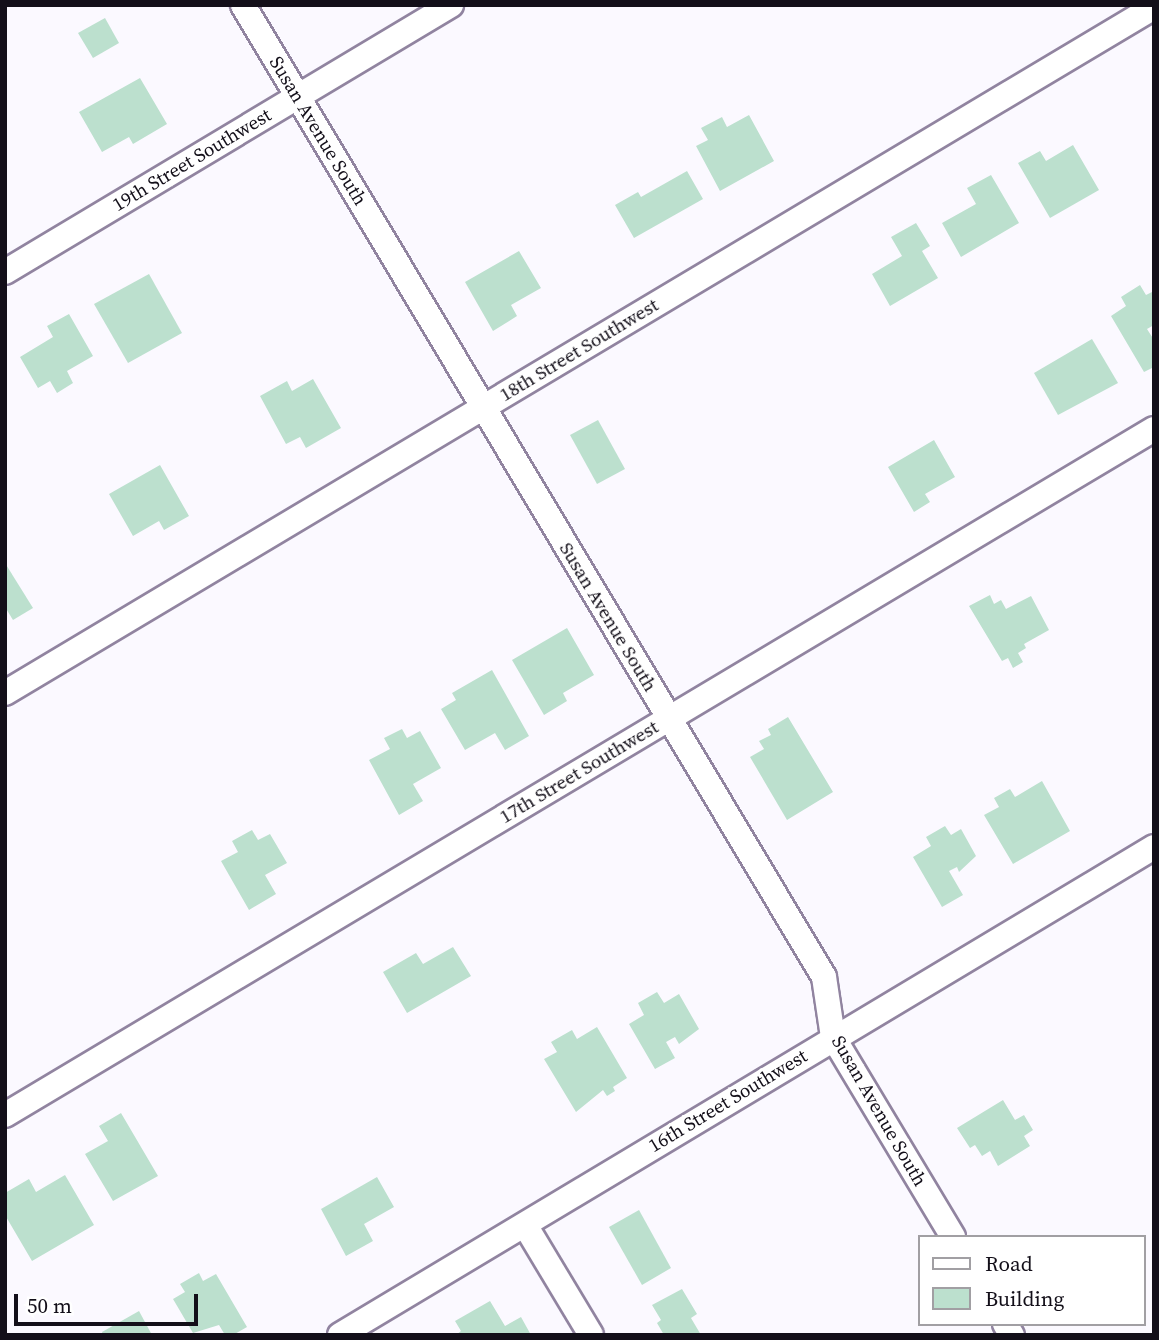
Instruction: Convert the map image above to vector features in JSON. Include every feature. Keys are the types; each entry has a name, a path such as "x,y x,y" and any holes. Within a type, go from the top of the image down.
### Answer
{"street":[{"name":"Susan Avenue South","path":"243,5 824,977 833,1037 952,1235"},
{"name":"19th Street Southwest","path":"5,272 451,5"},
{"name":"18th Street Southwest","path":"5,693 1154,7"},
{"name":"17th Street Southwest","path":"5,1115 1154,429"},
{"name":"16th Street Southwest","path":"340,1335 833,1037 1150,857"},
{"path":"525,1225 591,1335"}],"building":[{"path":"105,18 119,43 93,58 78,33"},
{"path":"140,78 167,124 133,144 129,137 102,152 79,112"},
{"path":"749,115 774,161 720,191 696,146 708,140 701,128 722,117 727,127"},
{"path":"1073,145 1099,190 1050,218 1018,163 1040,151 1046,161"},
{"path":"687,171 703,199 634,238 615,205 638,192 641,197"},
{"path":"991,175 1019,223 961,257 942,223 976,204 967,188"},
{"path":"916,223 930,246 922,251 938,278 890,306 872,274 902,256 891,237"},
{"path":"519,251 541,288 511,305 517,316 493,331 465,282"},
{"path":"149,274 182,333 128,363 94,304"},
{"path":"1140,285 1146,295 1154,291 1154,325 1147,329 1154,340 1154,367 1144,372 1111,316 1126,306 1121,297"},
{"path":"69,314 93,356 67,371 73,383 57,393 50,381 38,388 20,357 53,337 47,326"},
{"path":"1092,339 1118,383 1058,415 1034,373"},
{"path":"313,379 341,428 306,448 300,437 286,444 260,396 287,381 292,391"},
{"path":"598,420 625,469 597,484 570,435"},
{"path":"934,440 955,477 925,494 930,502 914,512 888,467"},
{"path":"160,465 189,516 164,530 159,521 133,536 109,494"},
{"path":"5,563 33,608 13,620 5,607"},
{"path":"990,595 994,604 1001,600 1006,609 1031,596 1049,630 1024,644 1026,648 1018,653 1023,662 1013,668 1008,658 1002,661 969,606"},
{"path":"567,628 594,675 563,693 567,701 544,715 512,660"},
{"path":"492,670 529,736 505,750 495,733 465,750 441,709 456,700 452,693"},
{"path":"788,717 833,792 787,820 750,757 764,749 759,741 771,735 768,729"},
{"path":"402,729 407,738 420,731 441,768 413,784 423,801 399,815 369,760 390,749 384,738"},
{"path":"1042,781 1070,831 1013,864 984,815 999,807 994,798 1010,789 1015,797"},
{"path":"945,826 951,835 961,829 976,856 959,872 957,867 949,871 963,895 942,907 913,857 931,846 926,837"},
{"path":"252,830 258,840 270,834 287,863 265,875 276,894 249,910 221,861 238,852 232,841"},
{"path":"453,947 471,976 407,1013 383,972 416,953 423,964"},
{"path":"657,992 664,1003 679,994 699,1029 679,1044 675,1037 666,1042 675,1058 655,1069 629,1024 644,1015 638,1003"},
{"path":"597,1027 627,1078 613,1087 615,1091 607,1096 603,1090 576,1112 544,1059 557,1052 551,1042 572,1030 577,1039"},
{"path":"1003,1100 1015,1120 1024,1115 1033,1130 1024,1136 1030,1146 998,1166 990,1151 982,1156 975,1145 970,1148 957,1128"},
{"path":"121,1113 158,1176 113,1201 85,1154 108,1141 99,1126"},
{"path":"65,1175 94,1225 32,1261 5,1215 5,1193 29,1179 36,1192"},
{"path":"377,1177 394,1207 364,1224 373,1241 346,1256 321,1209"},
{"path":"639,1210 671,1268 642,1285 609,1227"},
{"path":"199,1273 203,1281 216,1274 247,1327 233,1335 225,1335 219,1325 193,1333 173,1299 185,1292 180,1284"},
{"path":"682,1289 697,1314 691,1318 701,1335 664,1335 657,1323 661,1320 652,1305"},
{"path":"490,1301 505,1326 521,1317 531,1335 456,1335 461,1331 455,1321"},
{"path":"139,1311 152,1335 103,1335 102,1332"}]}
